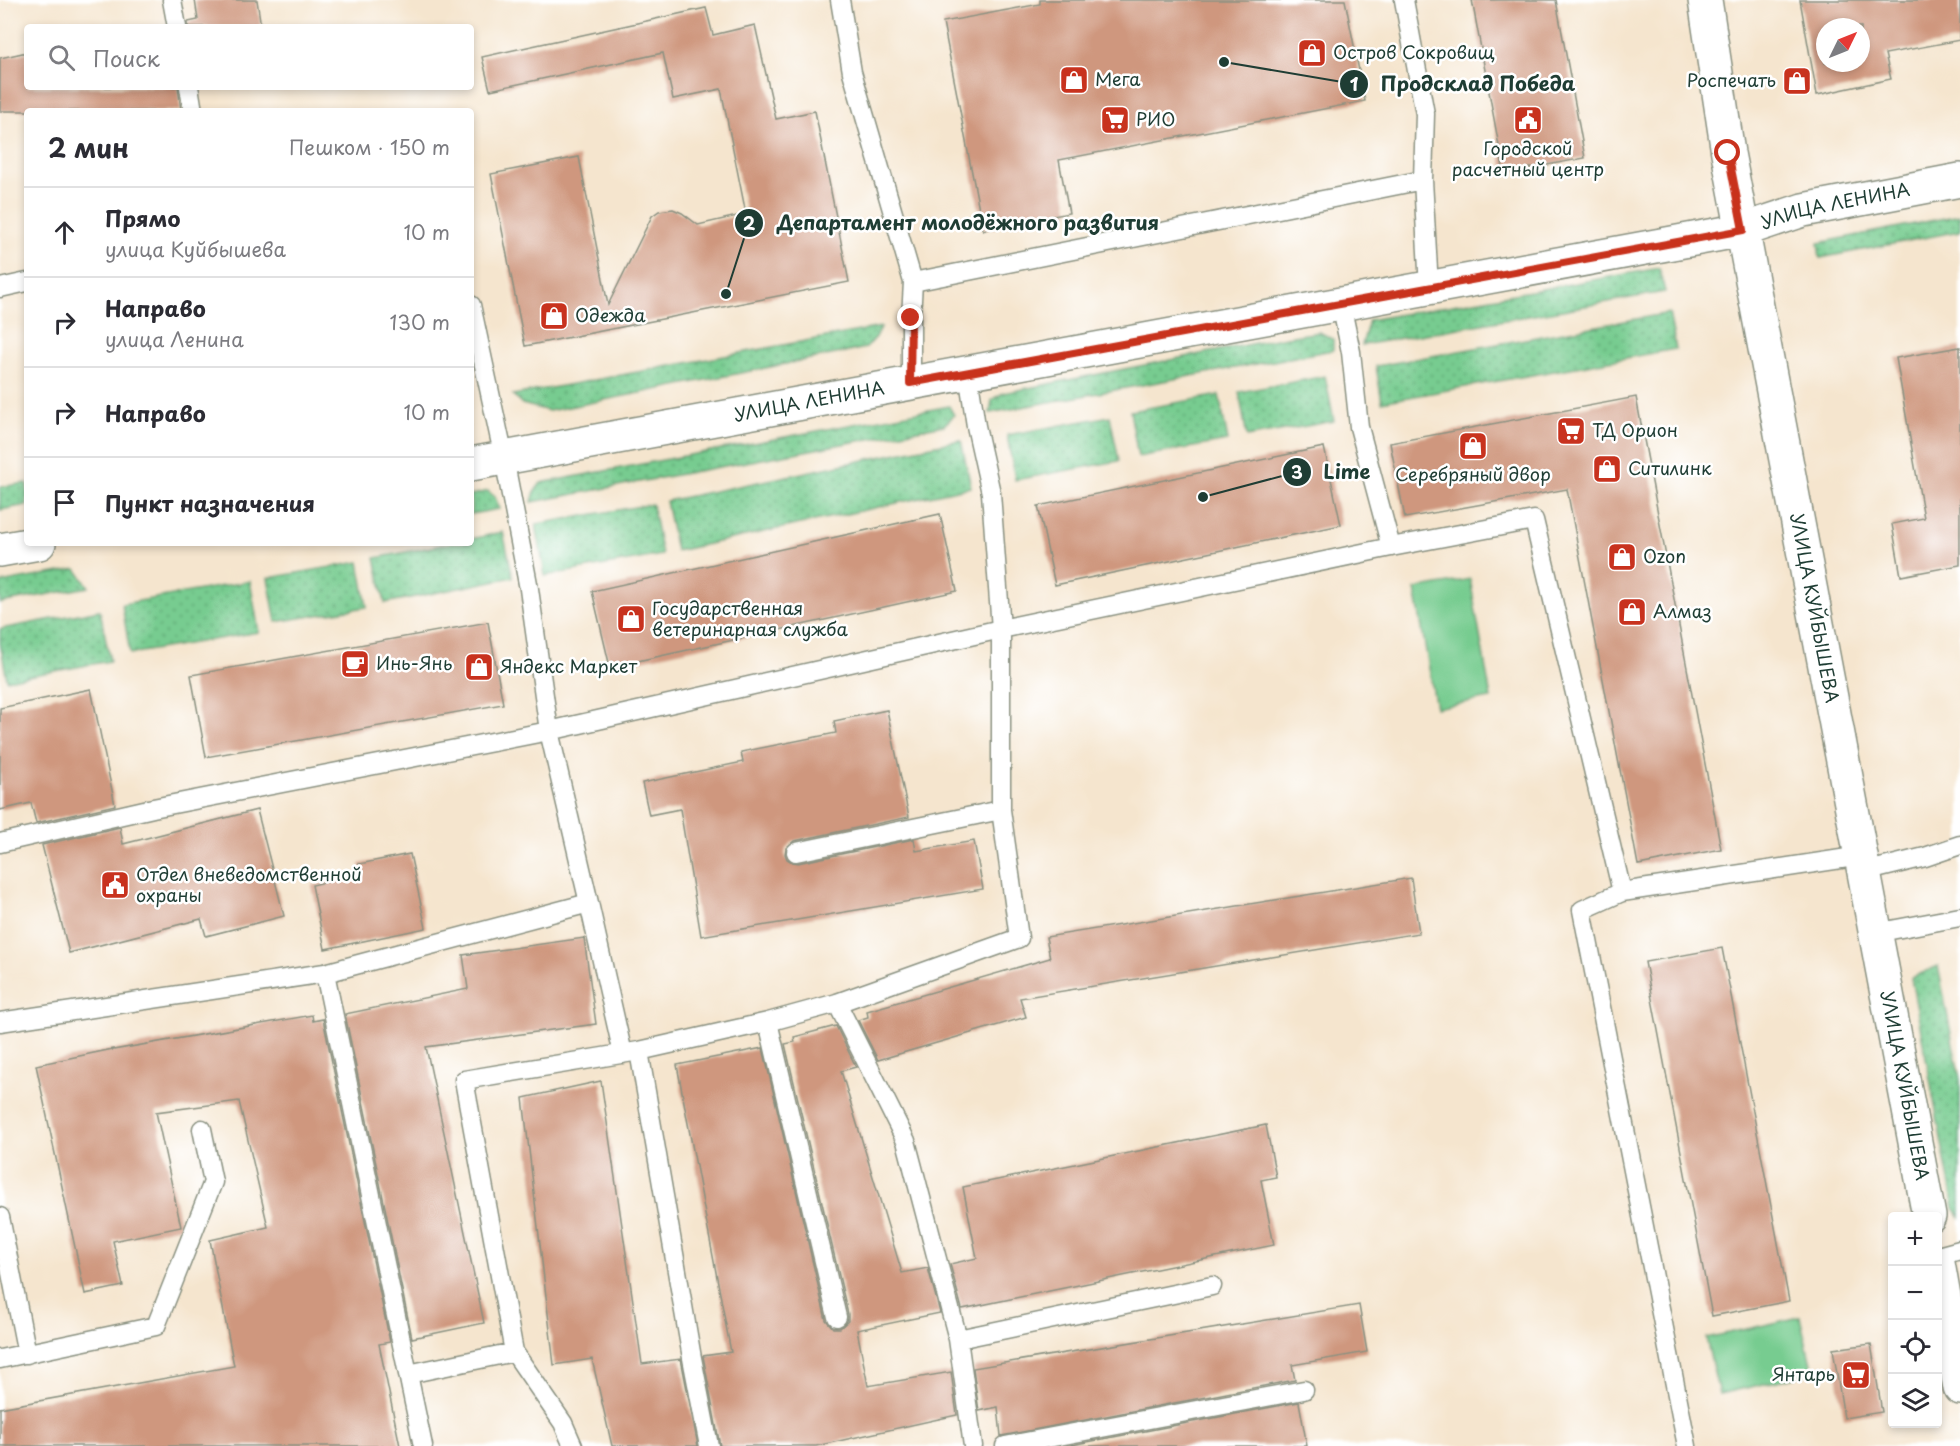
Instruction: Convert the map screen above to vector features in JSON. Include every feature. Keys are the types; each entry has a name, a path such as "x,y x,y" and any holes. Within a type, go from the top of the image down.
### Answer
{"street":[{"name":"УЛИЦА КУЙБЫШЕВА","path":"1705,0 1724,130 1928,1212"},
{"name":"УЛИЦА ЛЕНИНА","path":"474,463 1743,230 1803,210 1960,180"},
{"path":"0,550 24,546"},
{"path":"1939,1266 1960,1388"}],"lane":[{"path":"172,0 176,24"},
{"path":"840,0 852,72 913,282 910,383"},
{"path":"1404,0 1425,114 1422,180 1429,288"},
{"path":"190,90 192,108"},
{"path":"913,282 1422,180"},
{"path":"0,288 24,283"},
{"path":"1341,304 1351,352 1359,427 1391,547"},
{"path":"474,318 529,589 549,731 589,903 631,1053 709,1446"},
{"path":"573,1446 563,1423 514,1352 464,1080 631,1053 768,1022 837,1003 1019,938 1001,810 1001,629 991,493 976,426 968,373"},
{"path":"0,843 153,808 549,731 1001,629 1391,547 1534,520 1622,892"},
{"path":"796,852 1001,810"},
{"path":"1687,1446 1582,910 1622,892 1926,857 1960,844"},
{"path":"0,1022 326,973 589,903"},
{"path":"1875,933 1960,917"},
{"path":"326,973 423,1446"},
{"path":"837,1003 906,1141 958,1339 973,1446"},
{"path":"768,1022 837,1317"},
{"path":"0,1359 156,1326 213,1182 202,1129"},
{"path":"0,1217 27,1354"},
{"path":"1942,1255 1960,1250"},
{"path":"958,1339 1212,1286"},
{"path":"408,1374 514,1352"},
{"path":"1005,1446 1304,1390"}],"green space":[{"path":"1960,215 1960,231 1820,258 1818,243"},
{"path":"1659,268 1665,292 1362,345 1369,320"},
{"path":"1669,313 1676,349 1382,402 1376,366"},
{"path":"881,327 866,348 549,411 522,404 513,395"},
{"path":"1319,332 1333,339 1333,350 990,413 992,400 1003,393"},
{"path":"1325,376 1334,421 1247,437 1239,392"},
{"path":"1219,395 1228,441 1138,457 1130,411"},
{"path":"949,406 954,415 944,425 532,502 535,491 541,483"},
{"path":"1110,416 1119,461 1015,480 1007,435"},
{"path":"961,440 971,487 676,551 666,501"},
{"path":"24,483 24,506 0,510 0,487"},
{"path":"488,491 495,497 500,509 474,513 474,494"},
{"path":"652,504 662,555 545,576 536,524"},
{"path":"503,532 513,577 385,603 375,558 436,546 474,546 474,538"},
{"path":"359,562 367,607 276,622 268,578"},
{"path":"76,569 89,587 0,603 0,583"},
{"path":"1470,579 1491,698 1436,708 1415,589"},
{"path":"250,581 259,632 130,654 122,604"},
{"path":"100,610 110,661 7,680 0,643 0,629"},
{"path":"1938,966 1960,1080 1960,1217 1954,1208 1911,978"},
{"path":"1800,1317 1813,1373 1719,1394 1706,1338"}],"building":[{"path":"195,0 257,0 261,24 188,24 188,22 198,20"},
{"name":"РИО","path":"1040,0 1345,0 1365,101 1059,160 1069,213 983,230 943,22 1040,4"},
{"path":"1472,0 1556,0 1585,158 1504,173"},
{"path":"1800,0 1960,0 1960,40 1885,54 1891,79 1817,95"},
{"path":"706,8 713,35 755,25 776,119 815,111 849,282 525,346 491,174 579,157 608,305 652,216 659,211 673,209 698,225 746,214 721,89 673,99 663,53 490,90 482,57"},
{"path":"24,53 24,90 178,90 181,108 24,108 24,111 0,111 0,58"},
{"path":"1960,347 1960,565 1901,576 1892,524 1924,518 1896,358"},
{"path":"1636,397 1721,849 1638,865 1567,489 1405,518 1390,443"},
{"path":"1324,447 1341,525 1055,585 1038,506"},
{"path":"940,514 957,591 610,667 592,591"},
{"path":"488,622 503,704 206,757 191,675"},
{"path":"91,689 115,805 36,823 31,803 0,810 0,708"},
{"path":"887,710 909,817 794,841 786,848 787,859 798,863 914,839 916,851 974,841 983,889 701,936 680,809 649,815 642,783 743,762 741,752 836,733 834,721"},
{"path":"257,810 284,916 206,936 201,919 69,953 42,845 120,827 123,844"},
{"path":"410,854 426,928 325,949 312,885 362,874 359,864"},
{"path":"1411,878 1419,933 1020,998 1026,1017 878,1060 858,1020 868,1017 867,1011 1050,958 1046,937"},
{"path":"584,938 596,1024 426,1047 484,1323 412,1338 345,1014 468,989 463,955"},
{"path":"1722,948 1789,1301 1712,1316 1645,962"},
{"path":"312,1015 313,1021 323,1019 390,1342 379,1344 400,1446 0,1446 0,1408 234,1366 210,1240 268,1227 239,1101 156,1112 181,1227 113,1241 123,1286 85,1294 36,1065 113,1049"},
{"path":"836,1026 856,1067 841,1071 902,1273 928,1268 940,1313 857,1330 868,1386 951,1372 957,1415 816,1446 720,1446 703,1356 731,1352 677,1065 763,1048 826,1320 833,1328 840,1328 848,1321 848,1314 785,1044 795,1042 794,1037"},
{"path":"601,1081 642,1364 681,1359 698,1446 612,1446 592,1359 554,1365 523,1098"},
{"path":"1266,1125 1276,1177 1261,1180 1274,1245 962,1309 950,1264 977,1258 963,1187"},
{"path":"1359,1305 1367,1352 1292,1365 1295,1380 1001,1436 998,1407 979,1411 973,1368"},
{"path":"1871,1344 1882,1412 1844,1418 1833,1349"},
{"path":"1299,1402 1307,1446 1066,1446"}],"place":[{"name":"Остров Сокровищ","path":"1312,53"},
{"name":"Продсклад Победа","path":"1224,62"},
{"name":"Мега","path":"1074,80"},
{"name":"Роспечать","path":"1797,81"},
{"name":"РИО","path":"1115,120"},
{"name":"Городской расчетный центр","path":"1528,120"},
{"name":"Департамент молодёжного развития","path":"726,294"},
{"name":"Одежда","path":"554,316"},
{"name":"ТД Орион","path":"1571,431"},
{"name":"Серебряный двор","path":"1473,446"},
{"name":"Ситилинк","path":"1607,469"},
{"name":"Lime","path":"1203,497"},
{"name":"Ozon","path":"1622,557"},
{"name":"Алмаз","path":"1632,612"},
{"name":"Государственная ветеринарная служба","path":"631,619"},
{"name":"Инь-Янь","path":"355,664"},
{"name":"Яндекс Маркет","path":"479,667"},
{"name":"Отдел вневедомственной охраны","path":"115,885"},
{"name":"Янтарь","path":"1856,1375"}],"route":[{"path":"911,318 910,383 1743,230 1728,153"}]}
